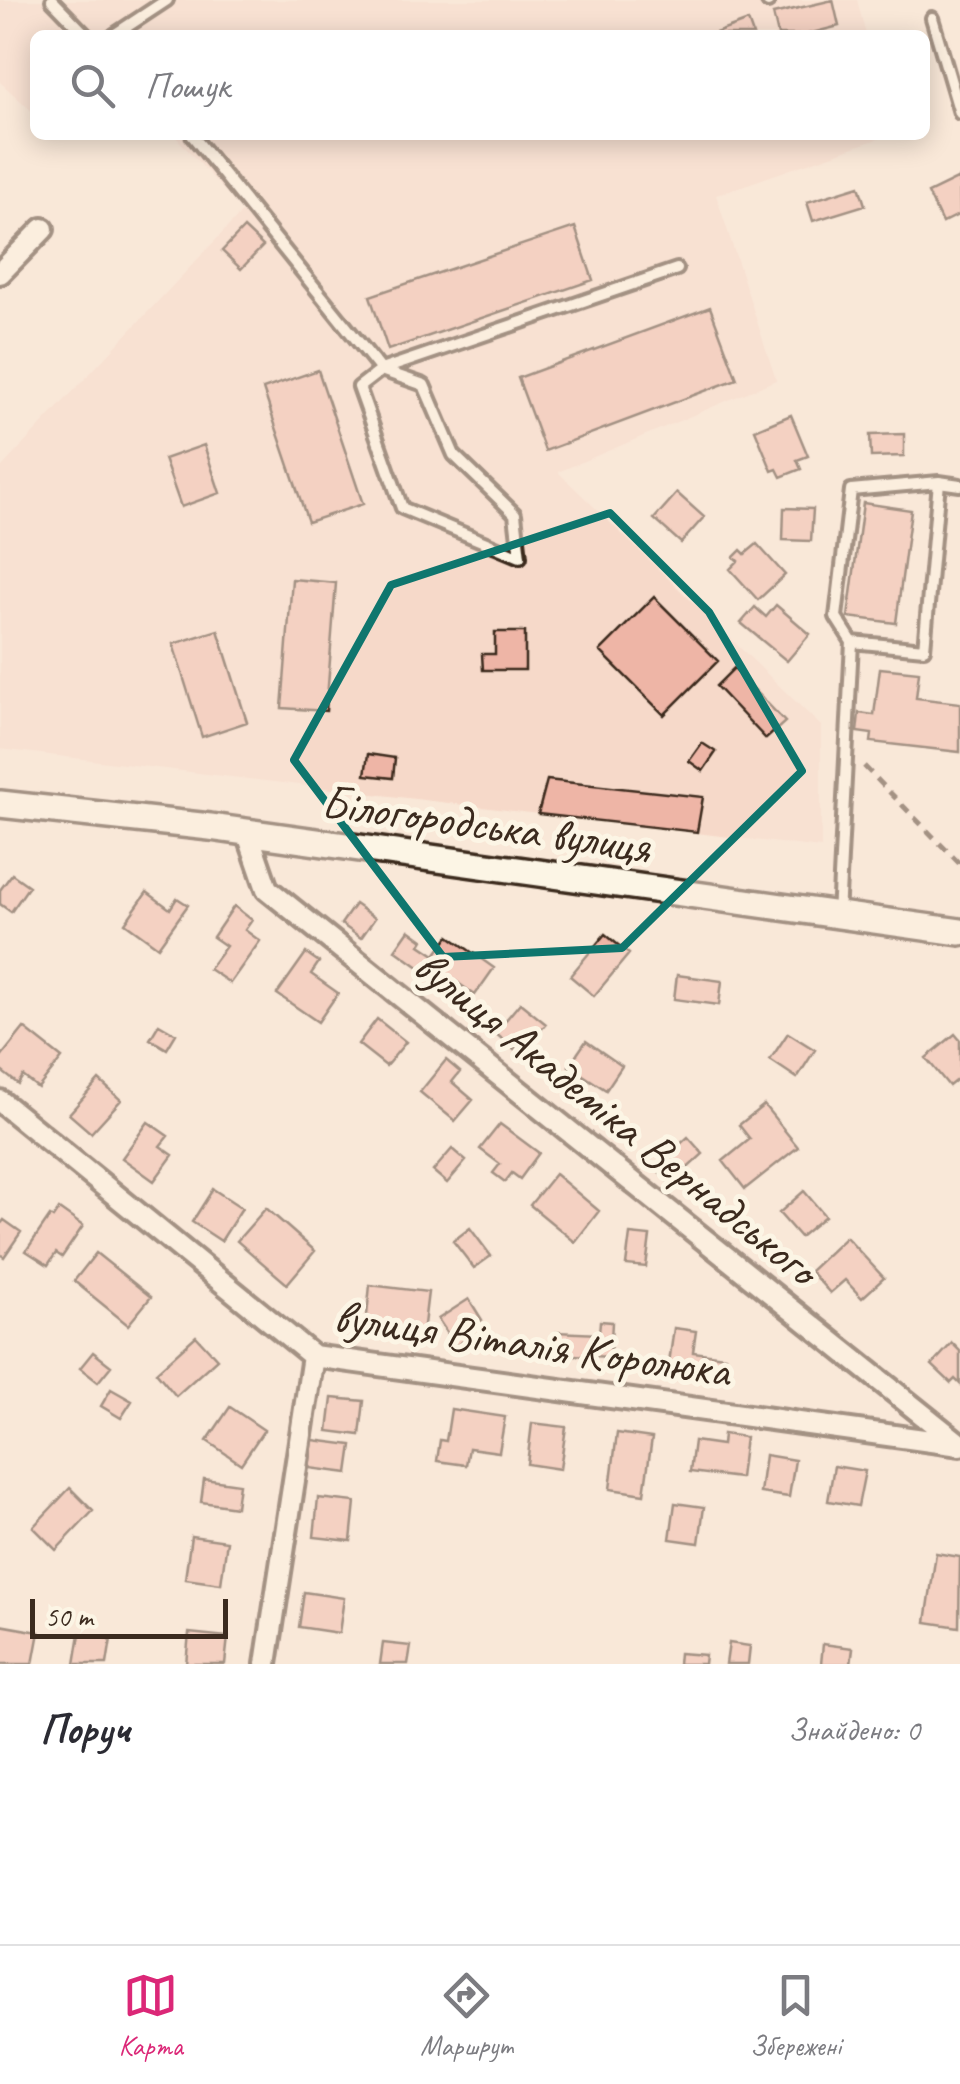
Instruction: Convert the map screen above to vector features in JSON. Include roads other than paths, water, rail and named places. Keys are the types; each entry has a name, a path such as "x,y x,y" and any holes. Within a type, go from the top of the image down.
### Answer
{"street":[{"path":"0,273 44,229"},
{"name":"Білогородська вулиця","path":"0,804 248,834 960,932"},
{"name":"вулиця Академіка Вернадського","path":"248,834 268,888 960,1444"},
{"name":"вулиця Віталія Королюка","path":"0,1101 312,1356 960,1444"},
{"path":"266,1664 312,1356"}],"lane":[{"path":"52,0 81,30"},
{"path":"122,30 168,0"},
{"path":"932,18 960,113"},
{"path":"196,140 380,370 424,385 454,456 515,514 520,557 402,508 359,388 380,370 677,270"},
{"path":"852,642 924,649 939,482"},
{"path":"838,916 852,642 836,618 851,490 939,482 960,484"}]}
